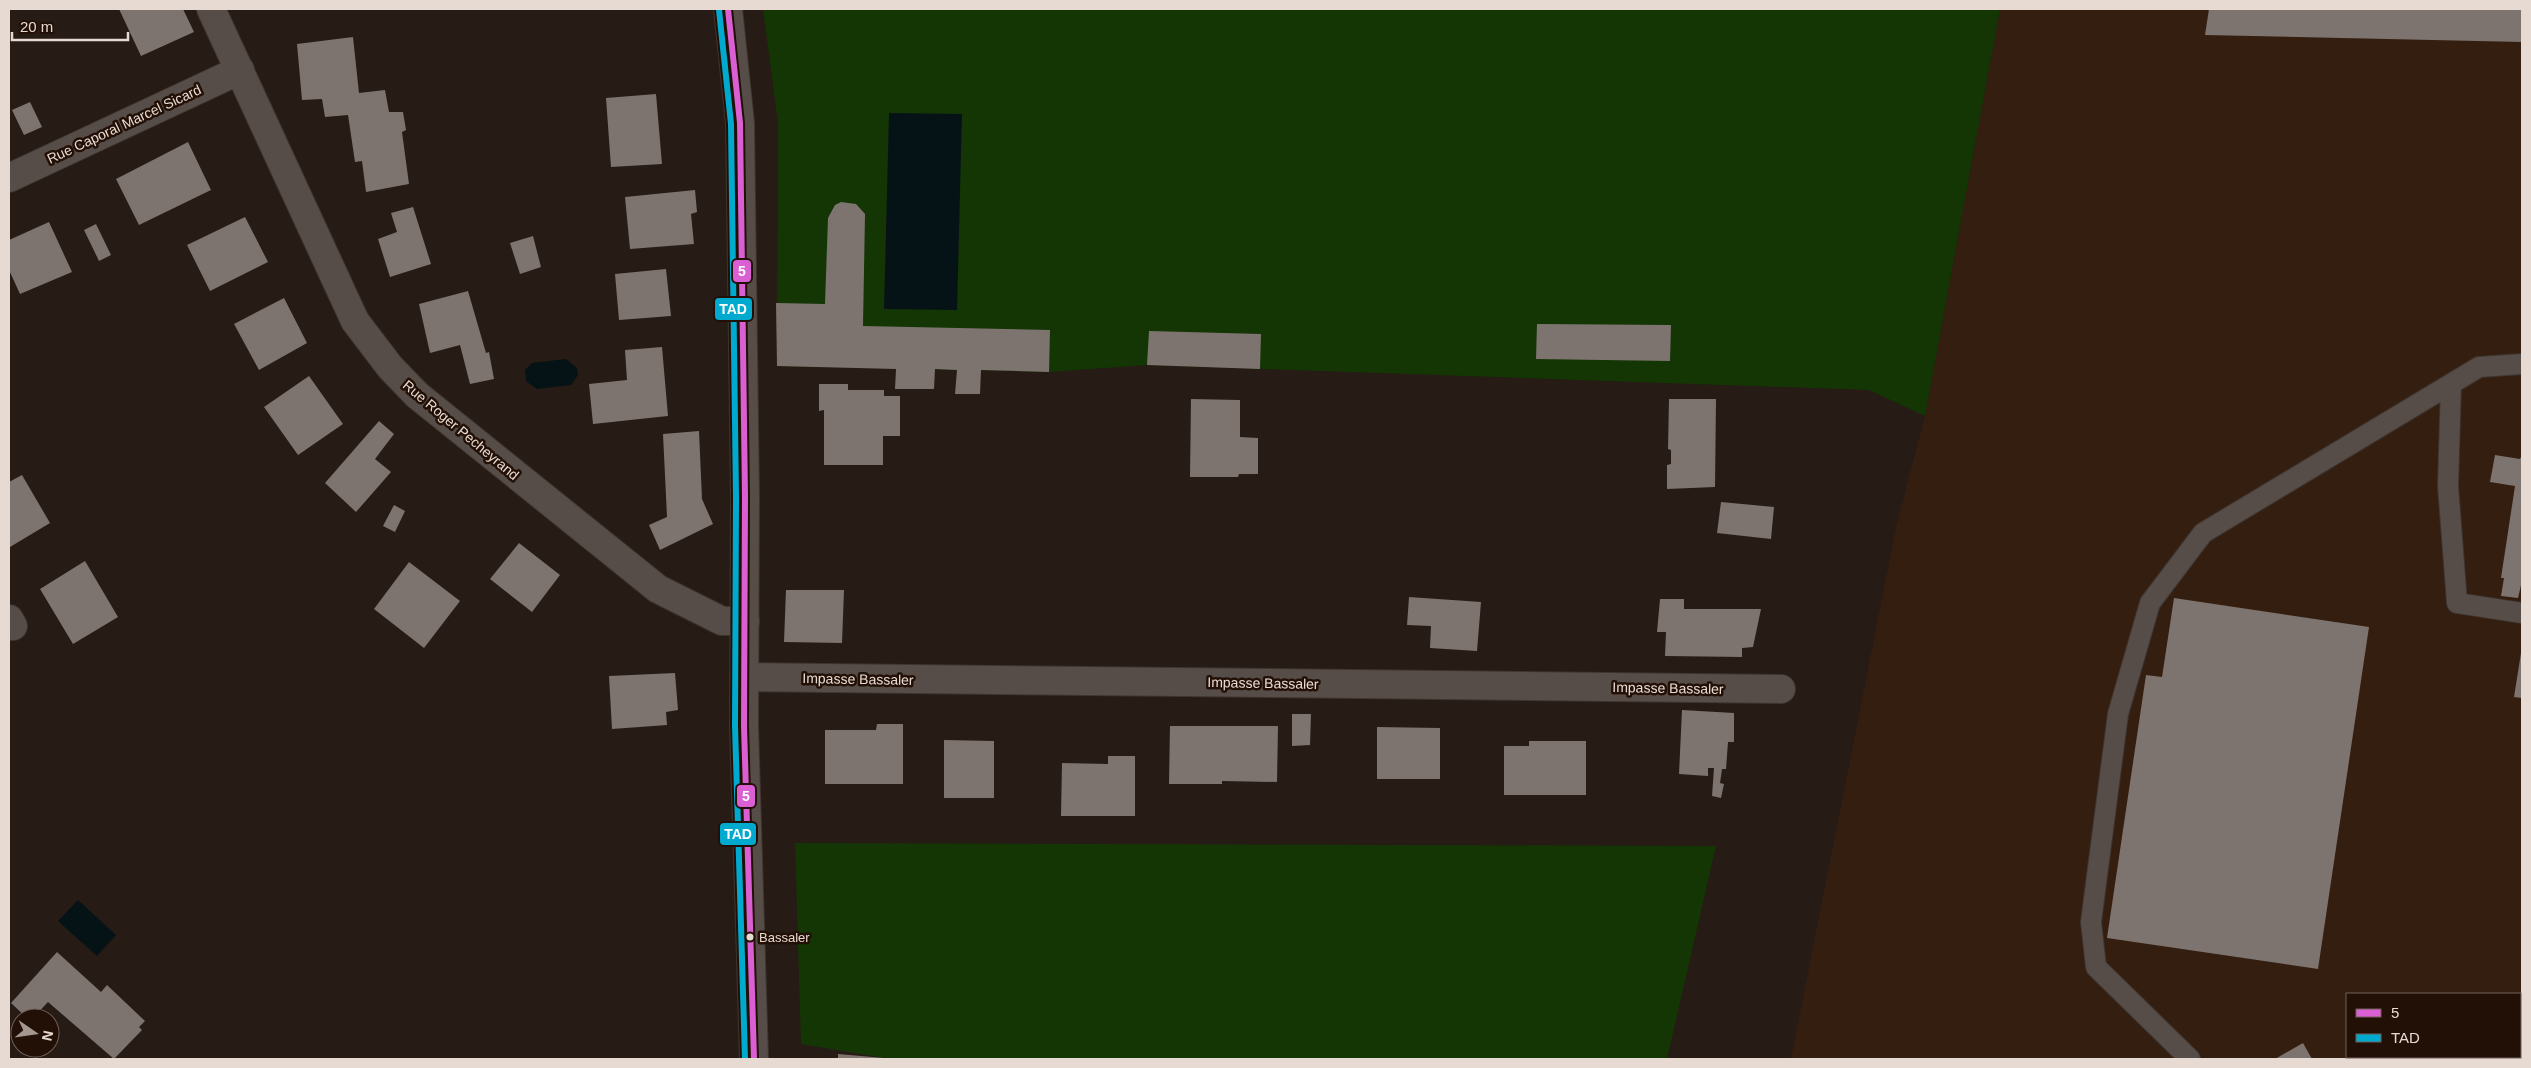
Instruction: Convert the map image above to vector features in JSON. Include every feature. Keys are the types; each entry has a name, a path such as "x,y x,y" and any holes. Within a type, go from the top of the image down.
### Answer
{"street":[{"name":"Rue Roger Pecheyrand","path":"211,9 355,321 390,367 424,401 658,589 722,621 745,630"},
{"path":"728,9 740,123 745,497 744,678 754,1059"},
{"name":"Rue Caporal Marcel Sicard","path":"9,178 240,70"},
{"name":"Impasse Bassaler","path":"744,678 1781,689"}],"lane":[{"path":"2190,1059 2096,967 2090,922 2118,714 2150,604 2203,533 2479,367 2522,364"},
{"path":"2451,384 2448,486 2457,603 2522,613"}],"shaded area":[{"path":"2000,9 2522,9 2522,1059 1791,1059 1896,527 1925,416"},
{"path":"889,113 962,114 957,310 884,309"},
{"path":"566,359 577,368 578,375 571,385 537,389 526,381 525,370 532,363"},
{"path":"78,900 116,935 97,956 58,921"}],"green space":[{"path":"763,9 2000,9 1925,416 1869,390 1147,365 1049,372 777,366 778,123"},
{"path":"795,843 1716,846 1667,1059 891,1059 801,1044"}],"building":[{"path":"119,9 183,9 194,32 141,56"},
{"path":"2209,9 2522,9 2522,42 2205,35"},
{"path":"353,37 359,93 385,90 389,112 403,112 406,130 402,132 409,184 366,192 362,161 355,162 348,115 325,117 322,99 302,100 297,44"},
{"path":"656,94 662,164 611,167 606,98"},
{"path":"30,102 42,127 24,135 12,110"},
{"path":"188,142 211,190 139,225 116,179"},
{"path":"695,190 697,212 691,214 694,244 630,249 625,197"},
{"path":"841,202 856,204 865,214 863,326 1050,330 1049,372 981,370 980,394 955,394 957,370 935,369 934,389 895,389 896,369 777,366 776,303 825,304 828,218 835,205"},
{"path":"413,207 431,264 390,277 378,239 397,232 391,213"},
{"path":"245,217 268,262 210,291 187,245"},
{"path":"49,222 72,272 20,294 9,270 9,240"},
{"path":"96,224 111,255 99,261 84,230"},
{"path":"533,236 541,267 520,274 510,243"},
{"path":"666,269 671,316 619,320 615,274"},
{"path":"468,291 486,353 489,352 494,379 470,384 460,345 430,353 419,304"},
{"path":"284,298 307,343 259,370 234,324"},
{"path":"1537,324 1671,325 1670,361 1536,359"},
{"path":"1149,331 1261,334 1260,369 1147,365"},
{"path":"662,347 668,416 593,424 589,384 627,380 625,350"},
{"path":"309,376 343,424 298,455 264,407"},
{"path":"819,384 848,384 848,390 884,390 884,396 900,396 900,436 883,436 883,465 824,465 824,410 819,411"},
{"path":"1191,399 1240,400 1240,437 1258,438 1258,474 1239,474 1238,477 1190,477"},
{"path":"1669,399 1716,399 1715,487 1667,489 1667,465 1671,464 1671,450 1668,449"},
{"path":"379,421 394,434 375,459 391,472 356,512 325,483"},
{"path":"699,431 702,499 713,524 660,550 649,525 667,517 663,434"},
{"path":"2495,455 2520,459 2522,455 2522,581 2518,598 2501,596 2504,578 2501,578 2515,486 2490,482"},
{"path":"22,475 50,523 10,547 9,482"},
{"path":"1721,502 1774,507 1771,539 1717,533"},
{"path":"394,505 405,511 395,532 383,526"},
{"path":"519,543 560,575 532,612 490,579"},
{"path":"85,561 118,617 73,644 40,589"},
{"path":"409,562 460,601 424,648 374,609"},
{"path":"786,590 844,590 842,643 784,642"},
{"path":"1409,597 1481,602 1477,651 1430,648 1431,626 1407,625"},
{"path":"2174,598 2369,627 2318,969 2107,938 2146,675 2162,677"},
{"path":"1660,599 1684,599 1684,609 1761,609 1753,647 1742,648 1742,657 1665,656 1666,632 1657,632"},
{"path":"2522,653 2522,698 2514,697"},
{"path":"675,673 678,710 666,712 667,725 612,729 609,676"},
{"path":"1682,710 1734,713 1734,742 1728,742 1726,769 1722,769 1720,783 1724,784 1721,798 1712,796 1714,768 1708,768 1708,776 1679,774"},
{"path":"1292,714 1311,714 1310,745 1292,746"},
{"path":"877,724 903,724 903,784 825,784 825,730 876,730"},
{"path":"1170,726 1278,726 1277,782 1222,781 1222,784 1169,784"},
{"path":"1377,727 1440,728 1440,779 1377,779"},
{"path":"944,740 994,741 994,798 944,798"},
{"path":"1529,741 1586,741 1586,795 1504,795 1504,746 1529,746"},
{"path":"1108,756 1135,756 1135,816 1061,816 1062,763 1108,764"},
{"path":"57,952 101,992 107,985 145,1021 139,1027 142,1030 114,1059 60,1012 60,1008 55,1008 48,1002 42,1008 16,1008 11,1003"},
{"path":"2303,1043 2312,1059 2275,1059"},
{"path":"838,1054 884,1058 884,1059 838,1059"}],"transit line":[{"name":"5","path":"728,9 740,123 745,497 744,726 754,1059"},
{"name":"TAD","path":"719,10 731,124 736,497 735,726 745,1059"}],"place":[{"name":"Bassaler","path":"750,937"}]}
